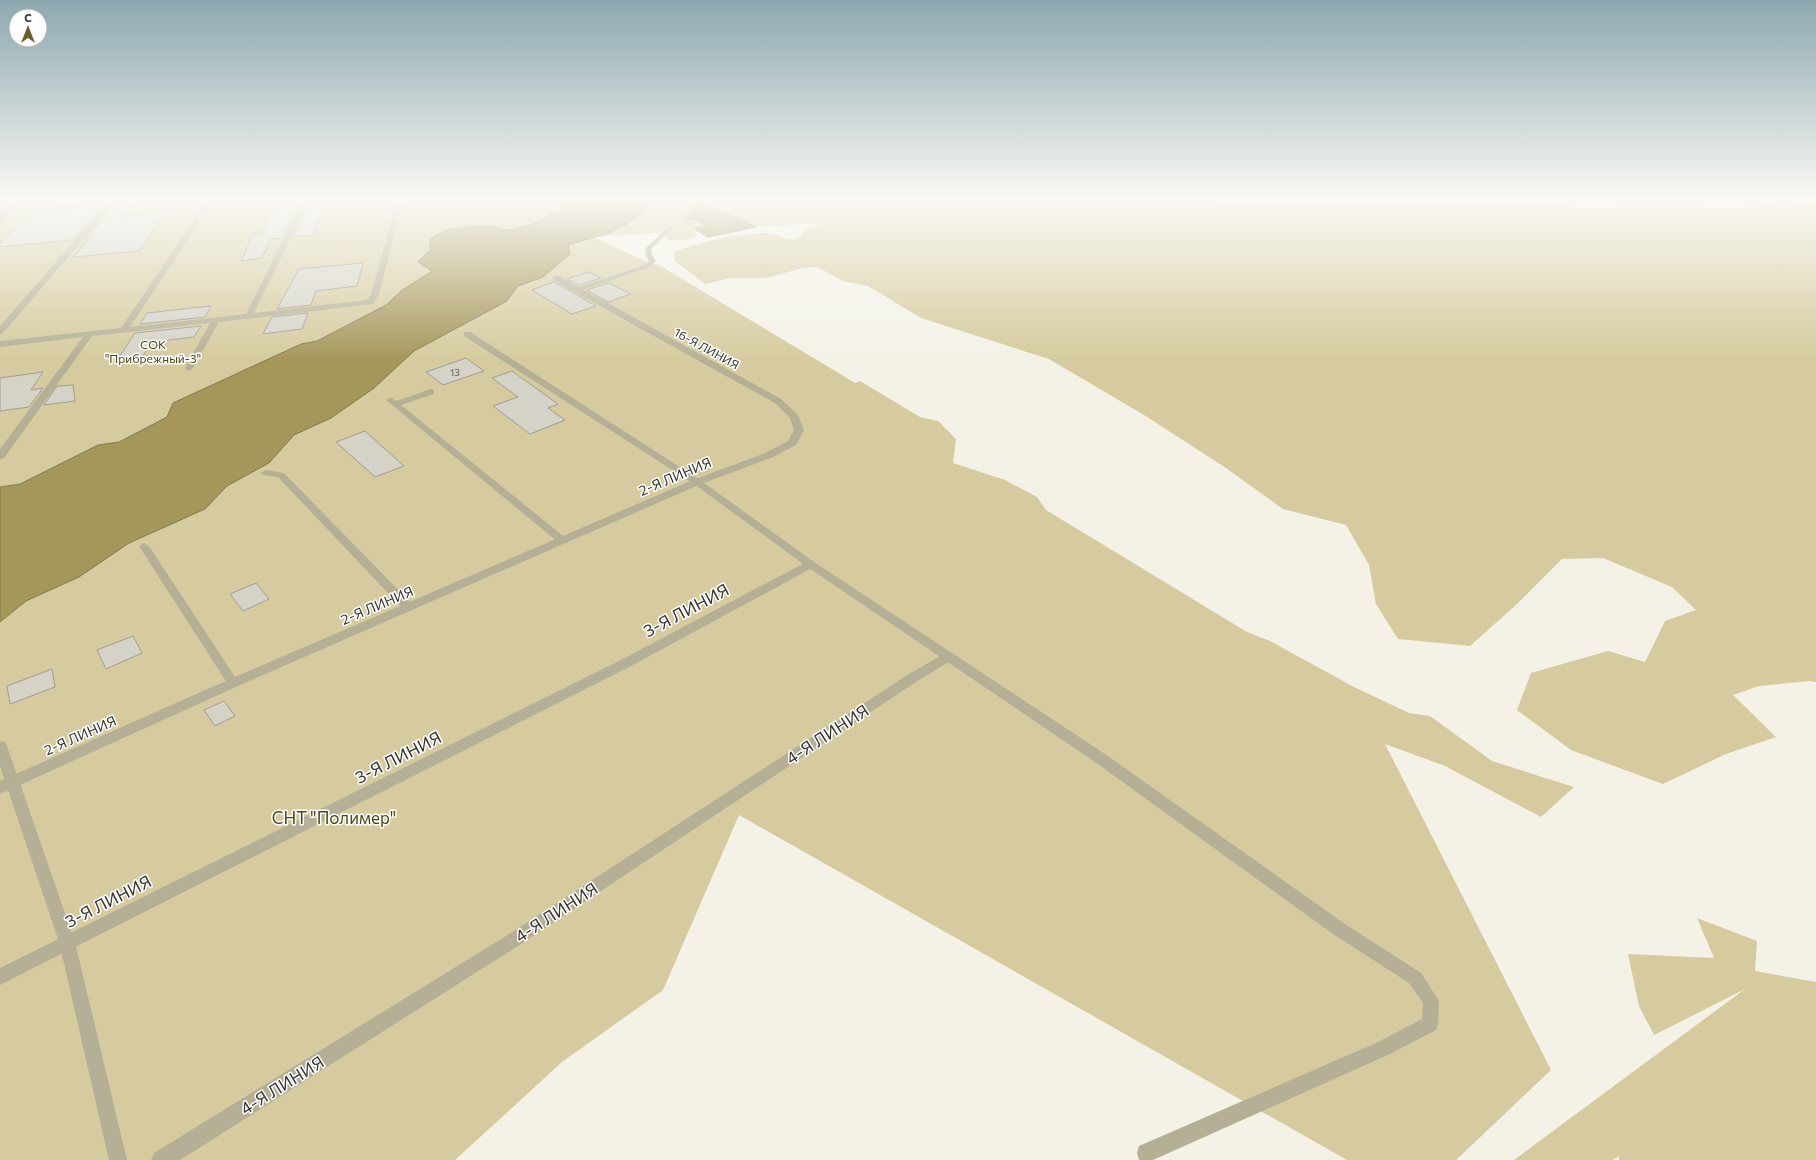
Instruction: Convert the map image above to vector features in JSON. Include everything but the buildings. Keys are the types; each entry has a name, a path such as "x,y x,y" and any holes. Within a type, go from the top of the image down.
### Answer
{"street":[{"path":"0,331 69,252"},
{"path":"124,329 176,252"},
{"path":"249,315 280,252"},
{"path":"0,344 370,302 375,294 386,252"},
{"name":"16-Я ЛИНИЯ","path":"556,278 778,400 795,417 799,430 792,443 769,455"},
{"path":"189,368 216,319"},
{"path":"0,456 90,333"},
{"name":"2-Я ЛИНИЯ","path":"6,785 232,683 697,482 769,455"},
{"name":"3-Я ЛИНИЯ","path":"0,977 67,942 626,663 810,564"},
{"name":"4-Я ЛИНИЯ","path":"162,1160 512,941 902,685 947,658"}],"lane":[{"path":"577,289 648,266 653,261 649,256 648,252"},
{"path":"466,334 697,482 810,564 947,658 1100,758 1340,929 1415,978 1431,1001 1430,1024 1384,1048 1146,1153"},
{"path":"431,392 392,402 563,541"},
{"path":"266,473 281,475 408,608"},
{"path":"144,546 232,683"},
{"path":"0,746 6,785 67,942 118,1160"}],"green space":[{"name":"СНТ \"Полимер\"","path":"0,252 625,252 648,263 659,265 855,383 860,381 920,417 938,421 956,439 953,463 1005,480 1037,497 1046,510 1247,632 1270,641 1354,687 1409,713 1430,716 1492,761 1574,787 1541,817 1445,766 1385,744 1551,1070 1456,1160 1347,1160 739,815 663,990 562,1062 455,1160 0,1160"},
{"name":"СНТ \"Полимер\"","path":"674,252 1816,252 1816,682 1809,681 1759,686 1733,695 1776,737 1726,754 1663,784 1571,750 1517,710 1531,673 1608,651 1645,662 1665,621 1696,610 1672,587 1603,558 1562,559 1517,604 1470,646 1398,639 1376,604 1369,565 1346,525 1283,509 1223,466 1144,415 1049,359 921,318 868,286 843,281 817,267 803,268 766,278 730,278 705,284 675,261"},
{"path":"1697,918 1757,941 1755,971 1816,982 1816,1160 1619,1160 1619,1156 1612,1160 1514,1160 1745,989 1654,1035 1639,1006 1628,954 1714,958"}],"shaded area":[{"path":"428,252 570,252 570,254 543,277 518,286 507,301 414,351 374,388 331,418 294,435 269,463 227,486 205,509 129,543 79,577 26,601 0,622 0,487 20,484 98,445 119,442 167,417 173,403 301,344 317,341 386,305 401,291 432,271 418,262"}],"park label":[{"name":"СОК \"Прибрежный-3\"","path":"153,351"}]}
